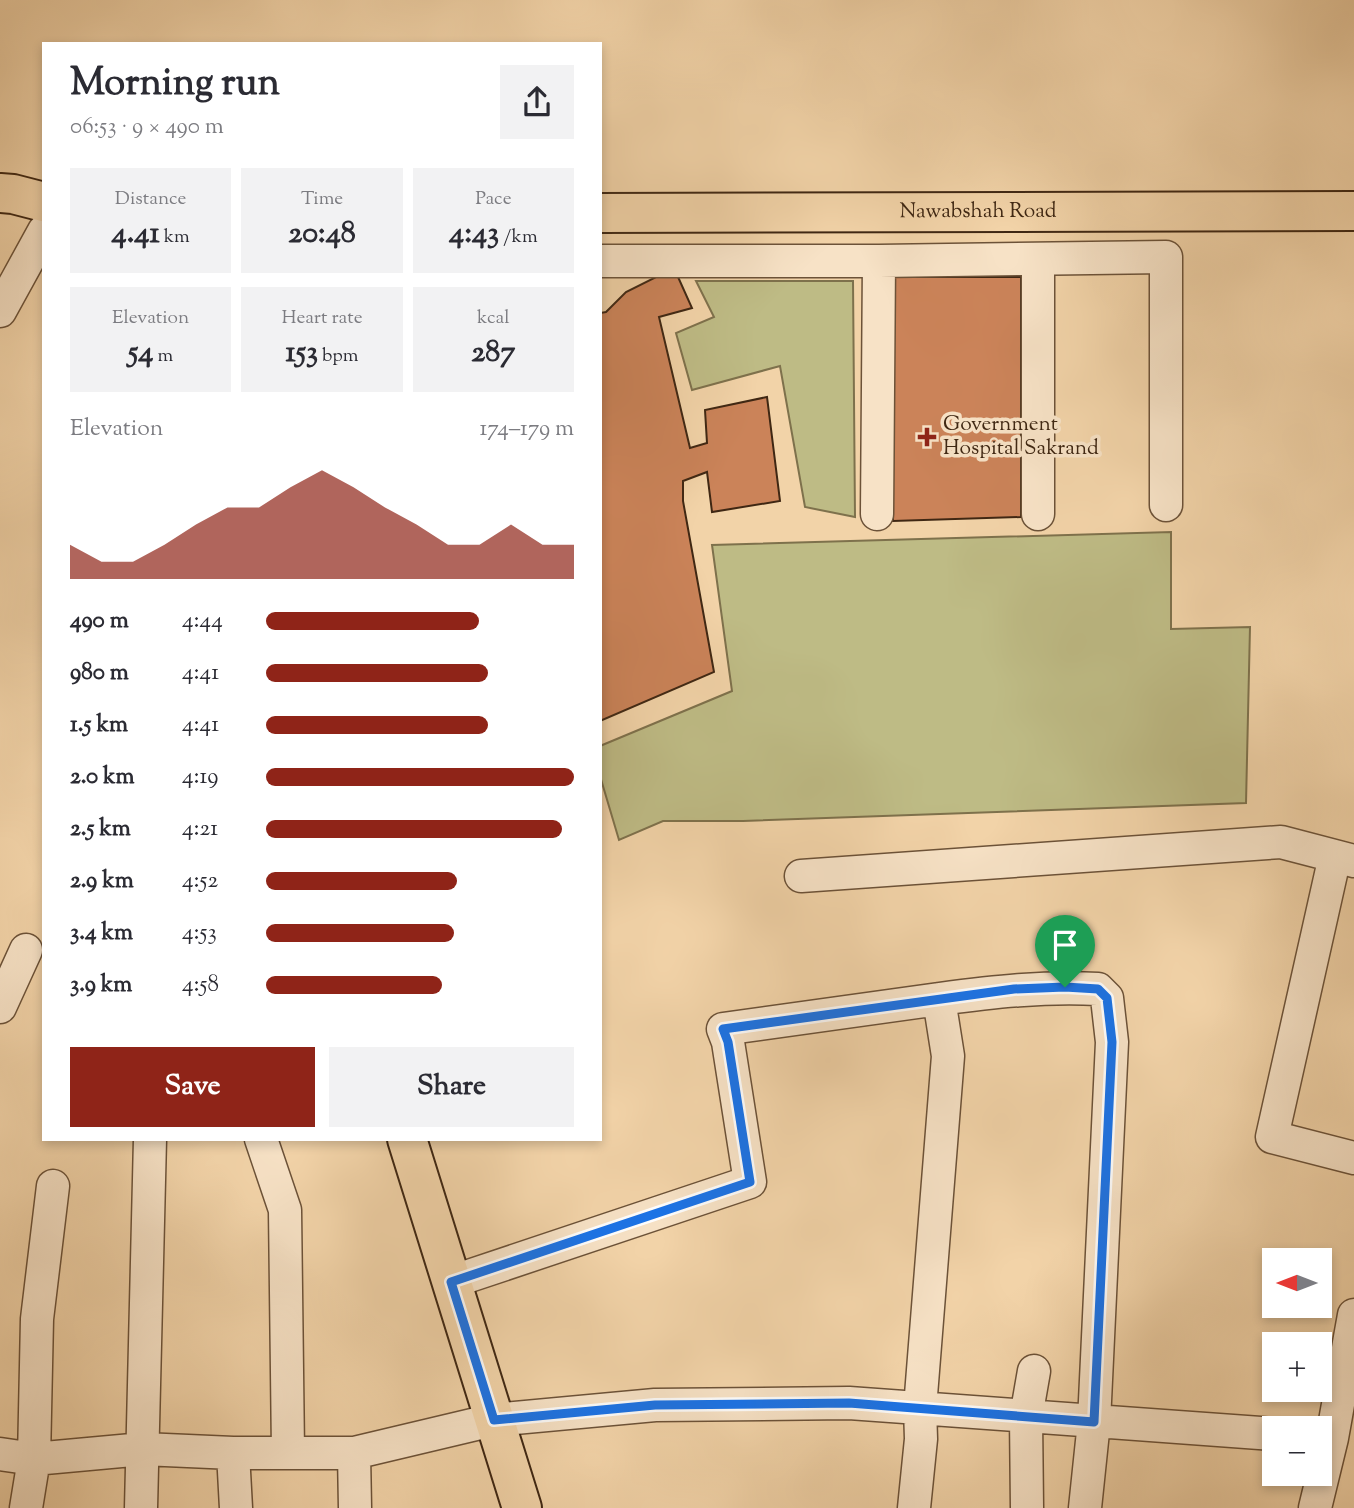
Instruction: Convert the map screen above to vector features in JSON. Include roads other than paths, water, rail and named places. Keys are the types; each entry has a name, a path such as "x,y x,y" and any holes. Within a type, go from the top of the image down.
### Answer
{"main road":[{"path":"0,192 42,201"},
{"name":"Nawabshah Road","path":"602,213 1354,211"},
{"path":"408,1141 522,1508"}],"street":[{"path":"0,312 42,235"},
{"path":"602,261 1166,257 1166,505"},
{"path":"1038,259 1038,514"},
{"path":"877,514 879,261"},
{"path":"801,876 1281,842 1344,859 1272,1137 1354,1158"},
{"path":"0,1007 26,950"},
{"path":"451,1282 750,1182 728,1042 723,1029 1014,989 1098,989 1107,998 1112,1042 1094,1422 1085,1508"},
{"path":"914,1508 948,1055 939,999"},
{"path":"141,1508 150,1141"},
{"path":"262,1141 285,1210 288,1452"},
{"path":"26,1508 34,1459 37,1319 53,1186"},
{"path":"1331,1416 1354,1315"},
{"path":"1027,1508 1026,1417 1034,1371"},
{"path":"0,1454 34,1459 143,1449 233,1453 354,1452 494,1420 655,1405 849,1403 1262,1433"},
{"path":"354,1452 355,1508"},
{"path":"233,1453 236,1508"},
{"path":"1315,1508 1318,1486"}],"place":[{"name":"Government Hospital Sakrand","path":"927,437"}]}
